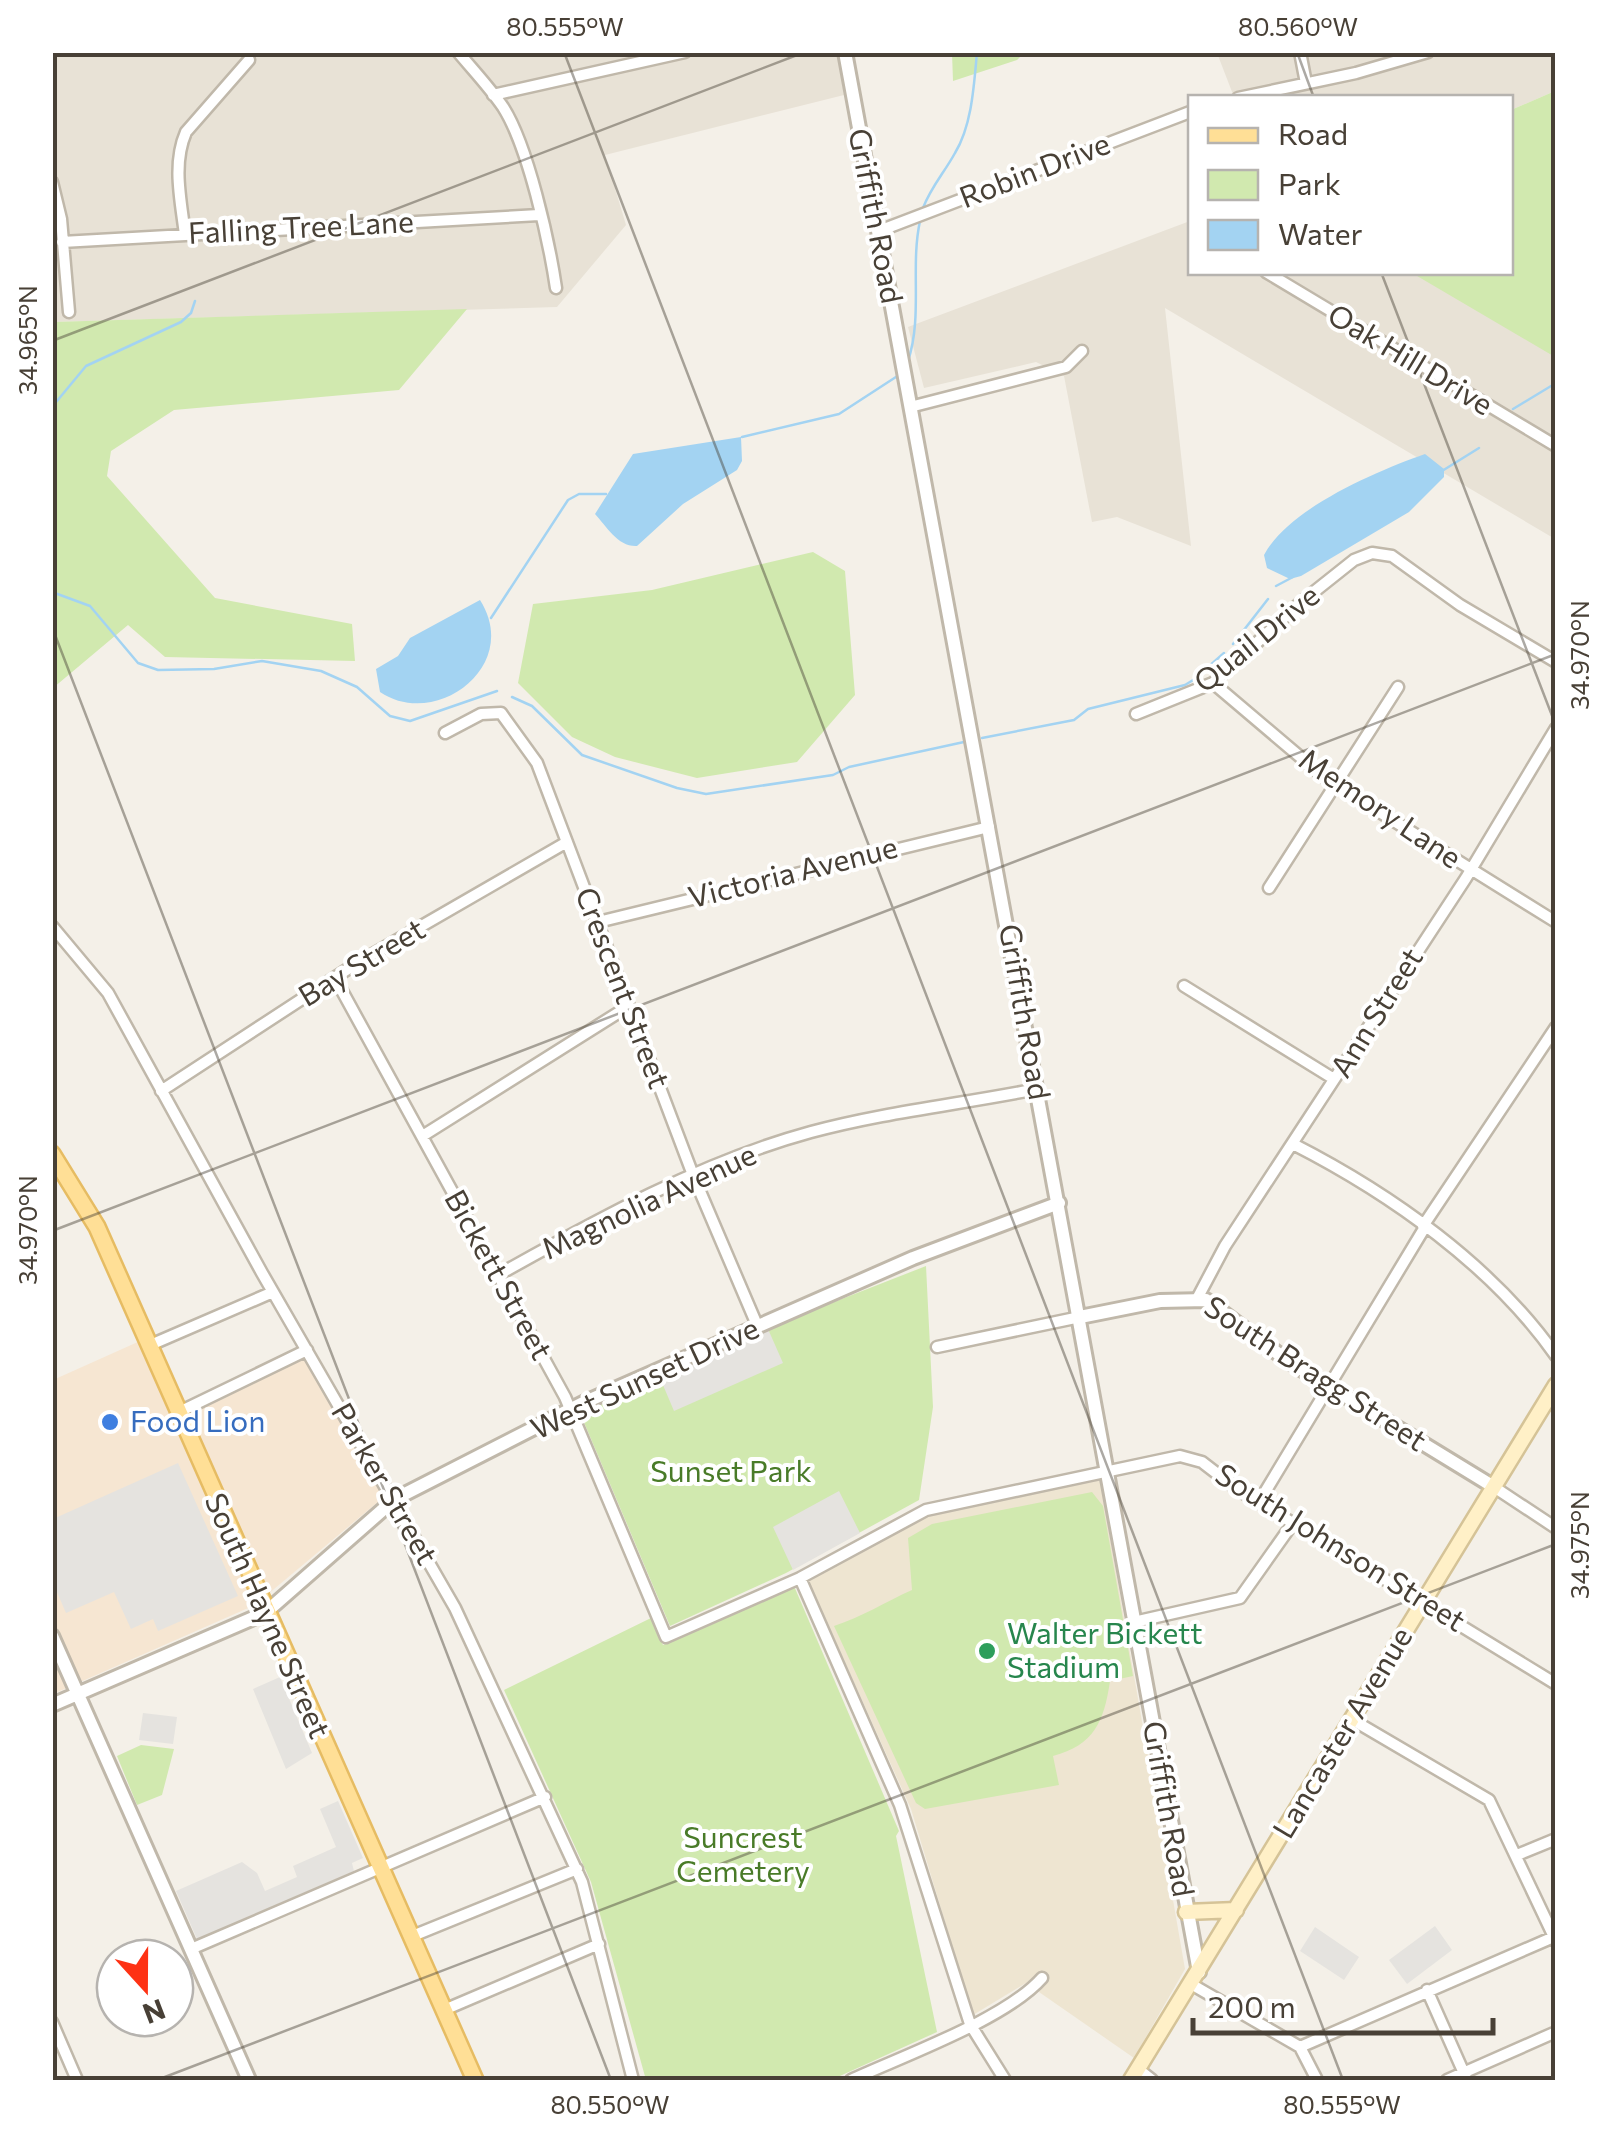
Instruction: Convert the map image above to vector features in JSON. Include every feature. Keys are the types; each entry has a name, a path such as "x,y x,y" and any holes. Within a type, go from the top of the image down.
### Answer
{"main road":[{"name":"South Hayne Street","path":"52,1154 97,1227 475,2080"},
{"name":"Lancaster Avenue","path":"1134,2075 1556,1385"},
{"path":"1186,1912 1236,1910"}],"street":[{"path":"458,52 493,95 514,130 556,288"},
{"path":"493,95 646,57 685,52"},
{"name":"Griffith Road","path":"845,52 1108,1470 1195,1978"},
{"path":"1300,52 1306,83"},
{"path":"1252,95 1428,52"},
{"path":"185,235 178,174 180,146 186,132 249,60"},
{"name":"Robin Drive","path":"879,231 1188,113"},
{"path":"52,182 69,312"},
{"name":"Falling Tree Lane","path":"62,242 539,216"},
{"name":"Oak Hill Drive","path":"1271,275 1556,446"},
{"path":"910,407 1066,367 1082,351"},
{"name":"Quail Drive","path":"1136,714 1213,683 1300,602 1354,560 1372,553 1392,556 1460,605 1556,662"},
{"name":"Memory Lane","path":"1213,683 1335,784 1556,922"},
{"path":"1269,888 1398,687"},
{"name":"Crescent Street","path":"445,733 481,714 501,713 537,764 693,1175 757,1325"},
{"name":"Ann Street","path":"1198,1297 1225,1246 1470,869 1556,728"},
{"name":"Victoria Avenue","path":"598,922 989,827"},
{"name":"Bay Street","path":"161,1091 335,978 567,842"},
{"name":"Parker Street","path":"52,926 108,992 273,1292 455,1608 577,1869 633,2080"},
{"name":"Bickett Street","path":"335,978 424,1135 570,1410 666,1637"},
{"path":"1184,986 1334,1079"},
{"path":"424,1135 629,1006"},
{"path":"1259,1502 1424,1226 1556,1027"},
{"name":"Magnolia Avenue","path":"498,1276 693,1175 827,1128 1037,1089"},
{"path":"1294,1144 1424,1226 1518,1306 1556,1356"},
{"name":"West Sunset Drive","path":"52,1705 265,1613 394,1498 570,1410 913,1258 1059,1203"},
{"path":"148,1346 273,1292"},
{"name":"South Bragg Street","path":"937,1347 1080,1316 1198,1297 1328,1386 1556,1528"},
{"path":"178,1413 307,1350"},
{"name":"South Johnson Street","path":"666,1637 800,1578 926,1510 1108,1470 1191,1458 1556,1684"},
{"path":"1134,1622 1240,1598 1293,1523"},
{"path":"800,1578 900,1805 970,2024 1006,2080"},
{"path":"52,1636 187,1938"},
{"path":"1300,2046 1555,1938 1489,1800 1351,1719"},
{"path":"195,1948 545,1797"},
{"path":"1517,1855 1556,1839"},
{"path":"410,1936 577,1869"},
{"path":"444,2010 599,1944"},
{"path":"195,1956 249,2080"},
{"path":"855,2080 1031,1991 1042,1978"},
{"path":"1195,1978 1300,2046 1318,2080"},
{"path":"1427,1990 1465,2077"},
{"path":"52,2022 78,2080"},
{"path":"1447,2080 1465,2077 1556,2032"},
{"path":"1134,2075 1152,2080"}],"shaded area":[{"path":"52,53 837,53 844,95 605,155 626,225 557,307 53,322"},
{"path":"1217,53 1555,53 1555,91 1513,109 1513,95 1233,95"},
{"path":"1188,222 1188,275 1425,275 1555,354 1555,539 1165,308 1191,546 1117,517 1092,522 1064,376 1036,362 924,388 908,327"},
{"path":"768,1329 783,1363 674,1411 660,1378"},
{"path":"140,1341 175,1419 304,1356 385,1496 255,1605 53,1694 53,1380"},
{"path":"178,1463 238,1596 158,1631 153,1619 131,1629 114,1592 66,1613 53,1583 53,1519"},
{"path":"1100,1480 1185,1969 1134,2058 1026,1983 973,2015 911,1809 807,1578 929,1513"},
{"path":"839,1491 860,1533 793,1570 773,1527"},
{"path":"280,1677 312,1753 286,1769 253,1689"},
{"path":"143,1713 177,1717 173,1744 139,1740"},
{"path":"338,1801 363,1858 352,1863 354,1871 197,1939 176,1891 242,1862 257,1873 265,1891 297,1877 293,1866 336,1847 320,1809"},
{"path":"1435,1926 1452,1950 1407,1984 1389,1960"},
{"path":"1315,1927 1359,1957 1344,1980 1300,1951"}],"green space":[{"path":"952,52 1024,53 1017,60 953,81"},
{"path":"1555,91 1555,357 1415,275 1513,275 1513,109"},
{"path":"467,309 399,390 174,410 111,451 107,476 215,598 352,624 355,661 165,657 128,625 53,688 53,322"},
{"path":"813,552 845,571 855,695 797,762 697,778 615,757 572,737 518,683 533,604 652,590"},
{"name":"Sunset Park","path":"926,1266 933,1407 919,1500 786,1573 670,1626 583,1420 587,1411 783,1322"},
{"name":"Walter Bickett Stadium","path":"1092,1492 1103,1506 1133,1676 1110,1681 1095,1730 1078,1745 1053,1756 1059,1785 925,1809 916,1803 834,1626 912,1590 908,1538 932,1524"},
{"name":"Suncrest Cemetery","path":"794,1586 899,1831 896,1836 937,2032 831,2080 646,2080 591,1882 504,1690 651,1618 663,1645"},
{"path":"141,1745 174,1749 162,1795 137,1805 117,1756"}],"water":[{"path":"741,437 742,461 737,470 683,504 637,546 619,540 595,514 633,454"},
{"path":"1425,454 1444,469 1444,477 1409,512 1301,576 1290,579 1267,568 1264,555 1276,538 1313,507 1383,470"},
{"path":"480,600 490,624 490,648 482,668 467,685 447,697 425,703 402,702 380,692 376,669 398,656 410,638"}],"waterway":[{"path":"923,208 965,130 977,52"},
{"path":"908,361 915,327 920,221"},
{"path":"52,407 86,366 181,322 191,313 195,301"},
{"path":"742,437 839,414 899,375"},
{"path":"1513,409 1556,383"},
{"path":"1442,471 1479,448"},
{"path":"491,618 568,500 579,494 606,494"},
{"path":"1276,586 1293,577"},
{"path":"52,592 90,606 138,663 158,670 214,669 262,661 321,671 357,687 390,716 410,721 497,691"},
{"path":"1233,644 1268,599"},
{"path":"1207,668 1224,653"},
{"path":"982,738 1074,720 1088,709 1185,685 1198,677"},
{"path":"512,697 532,706 582,755 706,794 833,775 849,767 964,742"}],"place":[{"name":"Food Lion","path":"110,1422"},
{"name":"Walter Bickett Stadium","path":"987,1651"}]}
